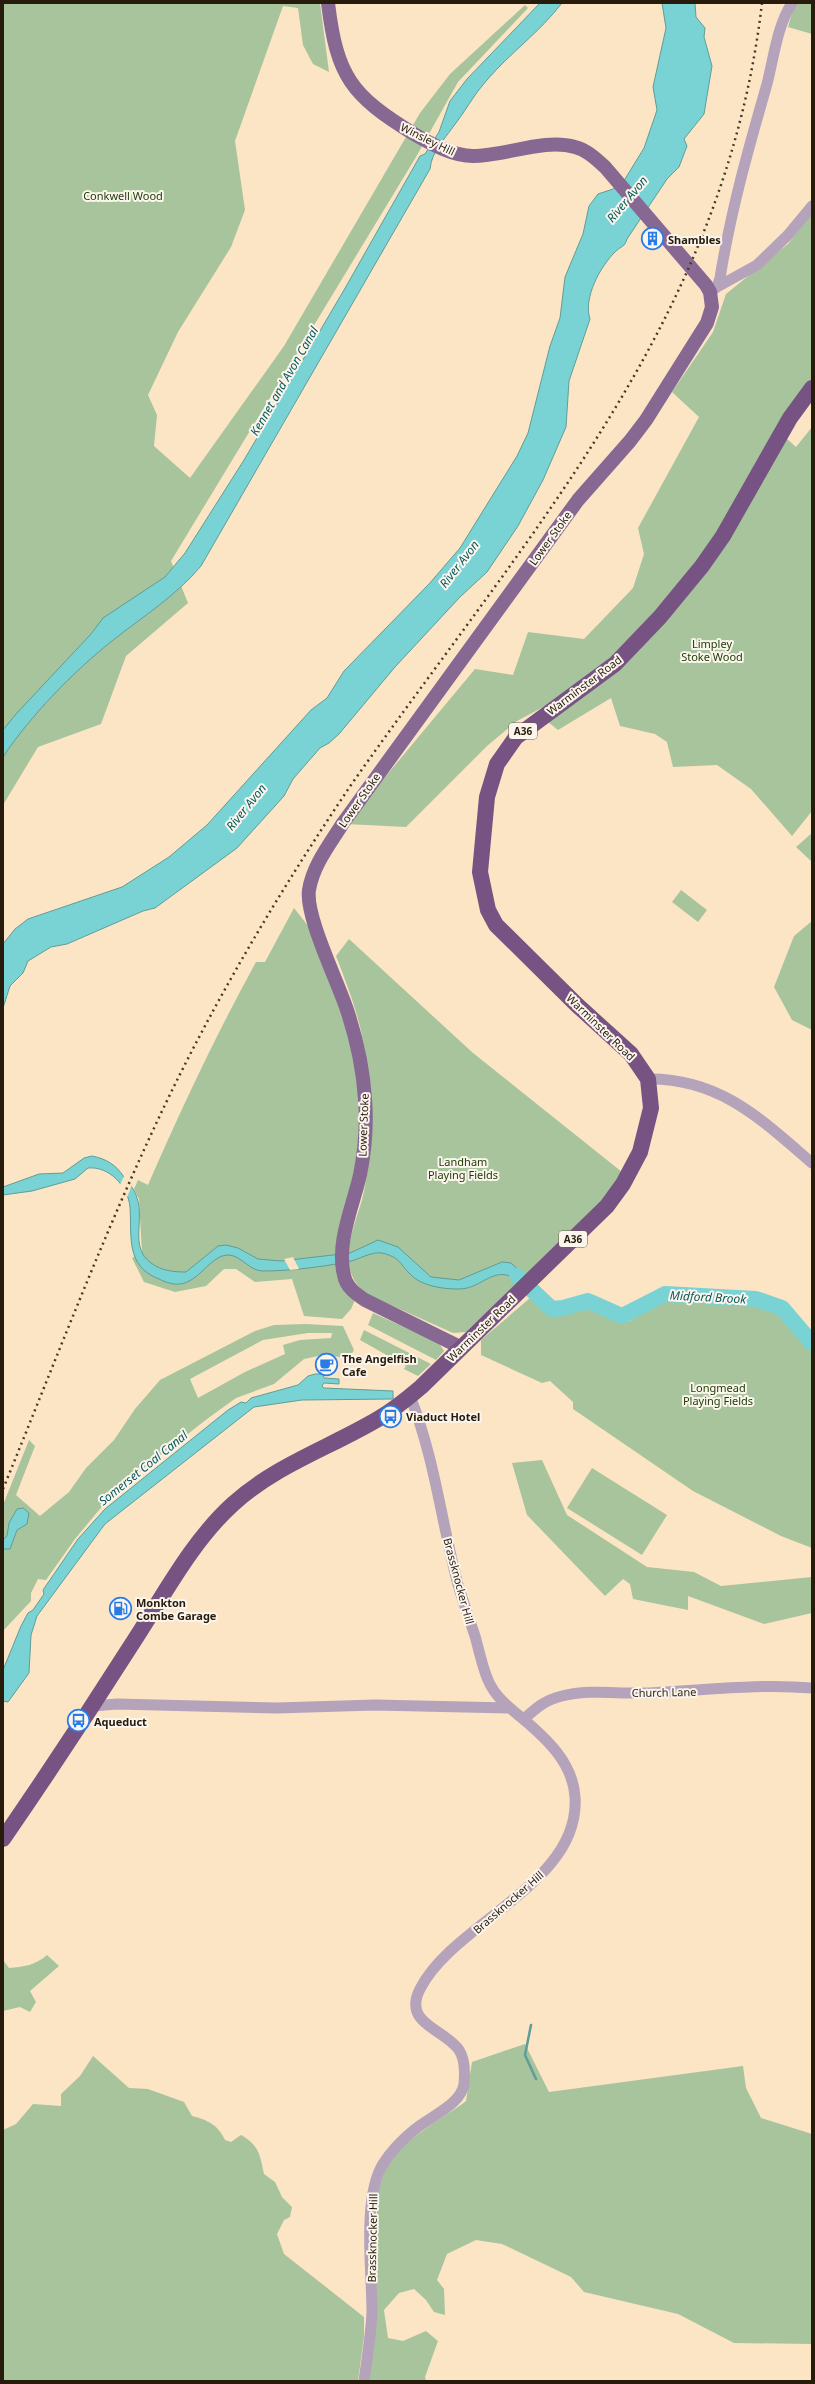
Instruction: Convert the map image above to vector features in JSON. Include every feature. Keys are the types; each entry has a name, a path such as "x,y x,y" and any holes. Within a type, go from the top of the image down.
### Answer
{"highway":[{"name":"Warminster Road","path":"3,1839 93,1706 168,1587 207,1532 225,1512 247,1493 280,1470 367,1425 398,1407 412,1402 460,1347 607,1206 623,1184 640,1152 651,1108 648,1079 631,1054 577,1005 496,925 488,910 480,872 486,797 497,764 516,737 615,664 660,617 702,566 722,536 790,418 812,388"}],"main road":[{"name":"Winsley Hill","path":"328,3 333,43 348,79 366,101 389,118 420,137 442,148 472,156 542,146 566,145 576,147 589,154 605,167 700,278 713,290"},
{"name":"Lower Stoke","path":"460,1347 365,1300 346,1284 342,1268 342,1253 362,1160 365,1100 361,1059 355,1035 312,918 309,891 313,876 343,823 578,500 627,445 646,420 701,335 712,307 713,290"}],"street":[{"path":"713,290 747,148 782,23 792,3"},
{"path":"713,290 757,265 788,235 812,206"},
{"path":"648,1079 668,1080 718,1093 752,1111 812,1163"},
{"name":"Brassknocker Hill","path":"364,2381 372,2313 374,2186 384,2162 403,2140 449,2105 463,2089 464,2065 460,2051 451,2041 421,2019 416,2006 416,1998 421,1986 438,1965 550,1865 564,1846 572,1828 576,1799 573,1779 565,1762 524,1719 509,1708 498,1697 488,1681 457,1582 424,1432 412,1402"},
{"name":"Church Lane","path":"524,1719 541,1703 562,1696 587,1691 637,1693 776,1686 812,1688"},
{"path":"93,1706 117,1704 277,1708 375,1704 509,1708"}],"green space":[{"name":"Conkwell Wood","path":"3,3 320,3 329,72 313,64 303,45 298,8 283,6 235,141 245,210 231,247 178,332 148,395 157,415 154,446 190,478 284,346 420,113 450,74 525,5 528,8 458,82 416,157 171,561 188,603 126,656 101,724 38,747 3,805"},
{"path":"795,3 812,3 812,34 788,27"},
{"name":"Limpley Stoke Wood","path":"812,213 812,397 786,438 796,447 812,427 812,811 792,836 751,789 717,765 673,767 667,742 655,734 620,726 611,698 558,730 548,722 560,698 517,721 487,746 406,827 346,824 475,669 513,675 528,632 584,639 633,588 644,554 638,528 699,417 672,392 713,332 726,294 788,244"},
{"path":"812,833 812,862 796,847"},
{"path":"681,890 707,910 698,922 672,902"},
{"path":"294,908 309,927 332,981 355,1052 361,1115 357,1168 338,1251 338,1278 355,1300 351,1309 342,1319 304,1316 292,1279 255,1282 236,1269 224,1269 206,1286 175,1292 144,1282 132,1258 142,1253 139,1199 134,1189 138,1180 148,1185 199,1072 241,989 256,962 265,962"},
{"path":"812,921 812,1030 792,1020 774,987 794,936"},
{"name":"Landham Playing Fields","path":"349,939 473,1053 622,1172 609,1194 466,1332 453,1333 364,1293 355,1282 350,1271 348,1260 349,1248 362,1200 368,1168 370,1123 368,1077 364,1047 358,1019 336,956"},
{"name":"Longmead Playing Fields","path":"669,1294 776,1304 812,1348 812,1548 781,1536 693,1491 573,1409 573,1402 550,1381 542,1383 481,1355 481,1340 530,1298 546,1311 556,1315 589,1307 630,1321 640,1314 647,1304"},
{"path":"373,1313 439,1343 444,1351 436,1360 368,1325"},
{"path":"306,1324 343,1326 354,1350 349,1358 323,1355 304,1359 274,1384 236,1398 114,1492 75,1539 46,1580 38,1579 31,1593 31,1601 3,1631 3,1549 10,1549 17,1530 9,1523 7,1537 3,1540 3,1505 29,1440 35,1446 16,1495 40,1516 69,1492 86,1468 114,1440 135,1409 160,1380 255,1331 274,1325","holes":["308,1333 332,1333 331,1338 300,1340 283,1345 285,1354 245,1372 198,1398 190,1379 263,1340"]},
{"path":"364,1330 431,1364 418,1376 404,1369 406,1366 360,1340"},
{"path":"542,1460 567,1515 647,1567 694,1572 721,1586 812,1577 812,1613 764,1624 688,1596 688,1610 633,1599 630,1584 623,1579 605,1596 527,1515 512,1463"},
{"path":"592,1468 667,1515 642,1555 567,1508"},
{"path":"47,1955 59,1966 30,1991 36,2002 30,2012 20,2007 3,2011 3,1960 9,1968 14,1968 34,1963"},
{"path":"525,2044 549,2092 743,2066 746,2088 761,2118 812,2134 812,2344 734,2343 678,2314 584,2292 571,2277 502,2244 476,2240 447,2254 437,2280 444,2289 445,2315 434,2312 426,2300 414,2289 399,2293 384,2310 388,2338 403,2341 426,2331 438,2341 425,2377 426,2381 369,2381 378,2190 386,2169 404,2145 424,2129 466,2101 472,2062"},
{"path":"93,2056 129,2088 148,2089 184,2102 192,2116 203,2119 212,2124 219,2130 225,2140 231,2142 241,2135 252,2143 260,2156 264,2174 275,2182 282,2197 292,2207 290,2217 284,2220 277,2234 284,2254 364,2317 364,2337 358,2381 3,2381 3,2130 16,2124 33,2104 61,2106 61,2094 80,2076"}],"water":[{"path":"540,3 562,3 553,14 482,85 438,146 430,169 201,566 170,597 82,666 53,695 26,726 3,757 3,730 16,714 91,634 103,618 165,577 185,553 244,460 344,290 420,156 425,154 439,132 450,101 467,79"},
{"name":"River Avon","path":"662,3 695,3 696,17 705,28 704,37 712,66 704,114 684,139 687,146 679,167 667,179 625,244 609,258 594,283 588,311 590,319 569,381 566,427 543,480 518,526 487,572 460,597 395,667 339,734 329,743 320,748 293,779 284,796 237,848 155,908 143,911 67,944 51,947 28,961 23,973 10,986 3,1008 3,944 15,929 28,919 122,887 169,857 207,825 311,710 327,698 344,671 429,584 460,548 517,456 528,433 550,346 560,318 565,277 583,234 589,206 598,194 613,189 625,179 644,148 657,110 653,87 666,28"},
{"path":"92,1156 107,1161 114,1166 133,1189 139,1206 139,1241 144,1257 155,1266 164,1269 186,1272 218,1246 226,1245 238,1248 258,1259 281,1261 350,1253 378,1240 398,1247 431,1277 459,1280 502,1262 511,1263 530,1280 524,1286 514,1278 506,1275 498,1275 490,1277 467,1288 458,1289 432,1286 415,1278 399,1261 393,1257 378,1253 369,1254 351,1261 327,1266 273,1271 258,1270 233,1256 228,1255 216,1259 193,1279 187,1282 180,1284 169,1283 148,1273 140,1266 135,1258 131,1239 130,1207 126,1192 116,1179 103,1170 88,1168 75,1179 32,1191 3,1195 3,1187 39,1174 63,1173 84,1158"},
{"path":"323,1374 324,1378 339,1379 339,1384 324,1383 322,1386 324,1388 393,1391 393,1399 302,1400 254,1407 105,1524 37,1616 31,1635 29,1673 8,1702 3,1701 3,1670 21,1626 28,1613 33,1610 44,1594 43,1590 78,1539 105,1509 228,1410 241,1402 246,1403 251,1398 298,1385 308,1376"},
{"path":"23,1508 29,1513 27,1524 17,1530 10,1549 3,1549 3,1540 7,1536 9,1523 17,1509"}],"pier":[{"path":"125,1174 132,1185 126,1200 119,1187"},
{"path":"293,1257 299,1269 290,1270 284,1259"}],"waterway":[{"name":"Midford Brook","path":"517,1276 552,1309 563,1308 588,1301 622,1316 665,1294 756,1299 782,1308 812,1343"},
{"path":"531,2025 525,2055 536,2079"}],"railway":[{"path":"3,1489 120,1203 163,1109 205,1025 228,984 275,903 351,785 548,512 608,420 662,324 707,224 741,118 762,3"}],"place":[{"name":"Shambles","path":"652,239"},
{"name":"The Angelfish Cafe","path":"327,1364"},
{"name":"Viaduct Hotel","path":"391,1416"},
{"name":"Monkton Combe Garage","path":"121,1608"},
{"name":"Aqueduct","path":"78,1721"}],"water label":[{"name":"Kennet and Avon Canal","path":"284,381"},
{"name":"Somerset Coal Canal","path":"143,1468"}]}
